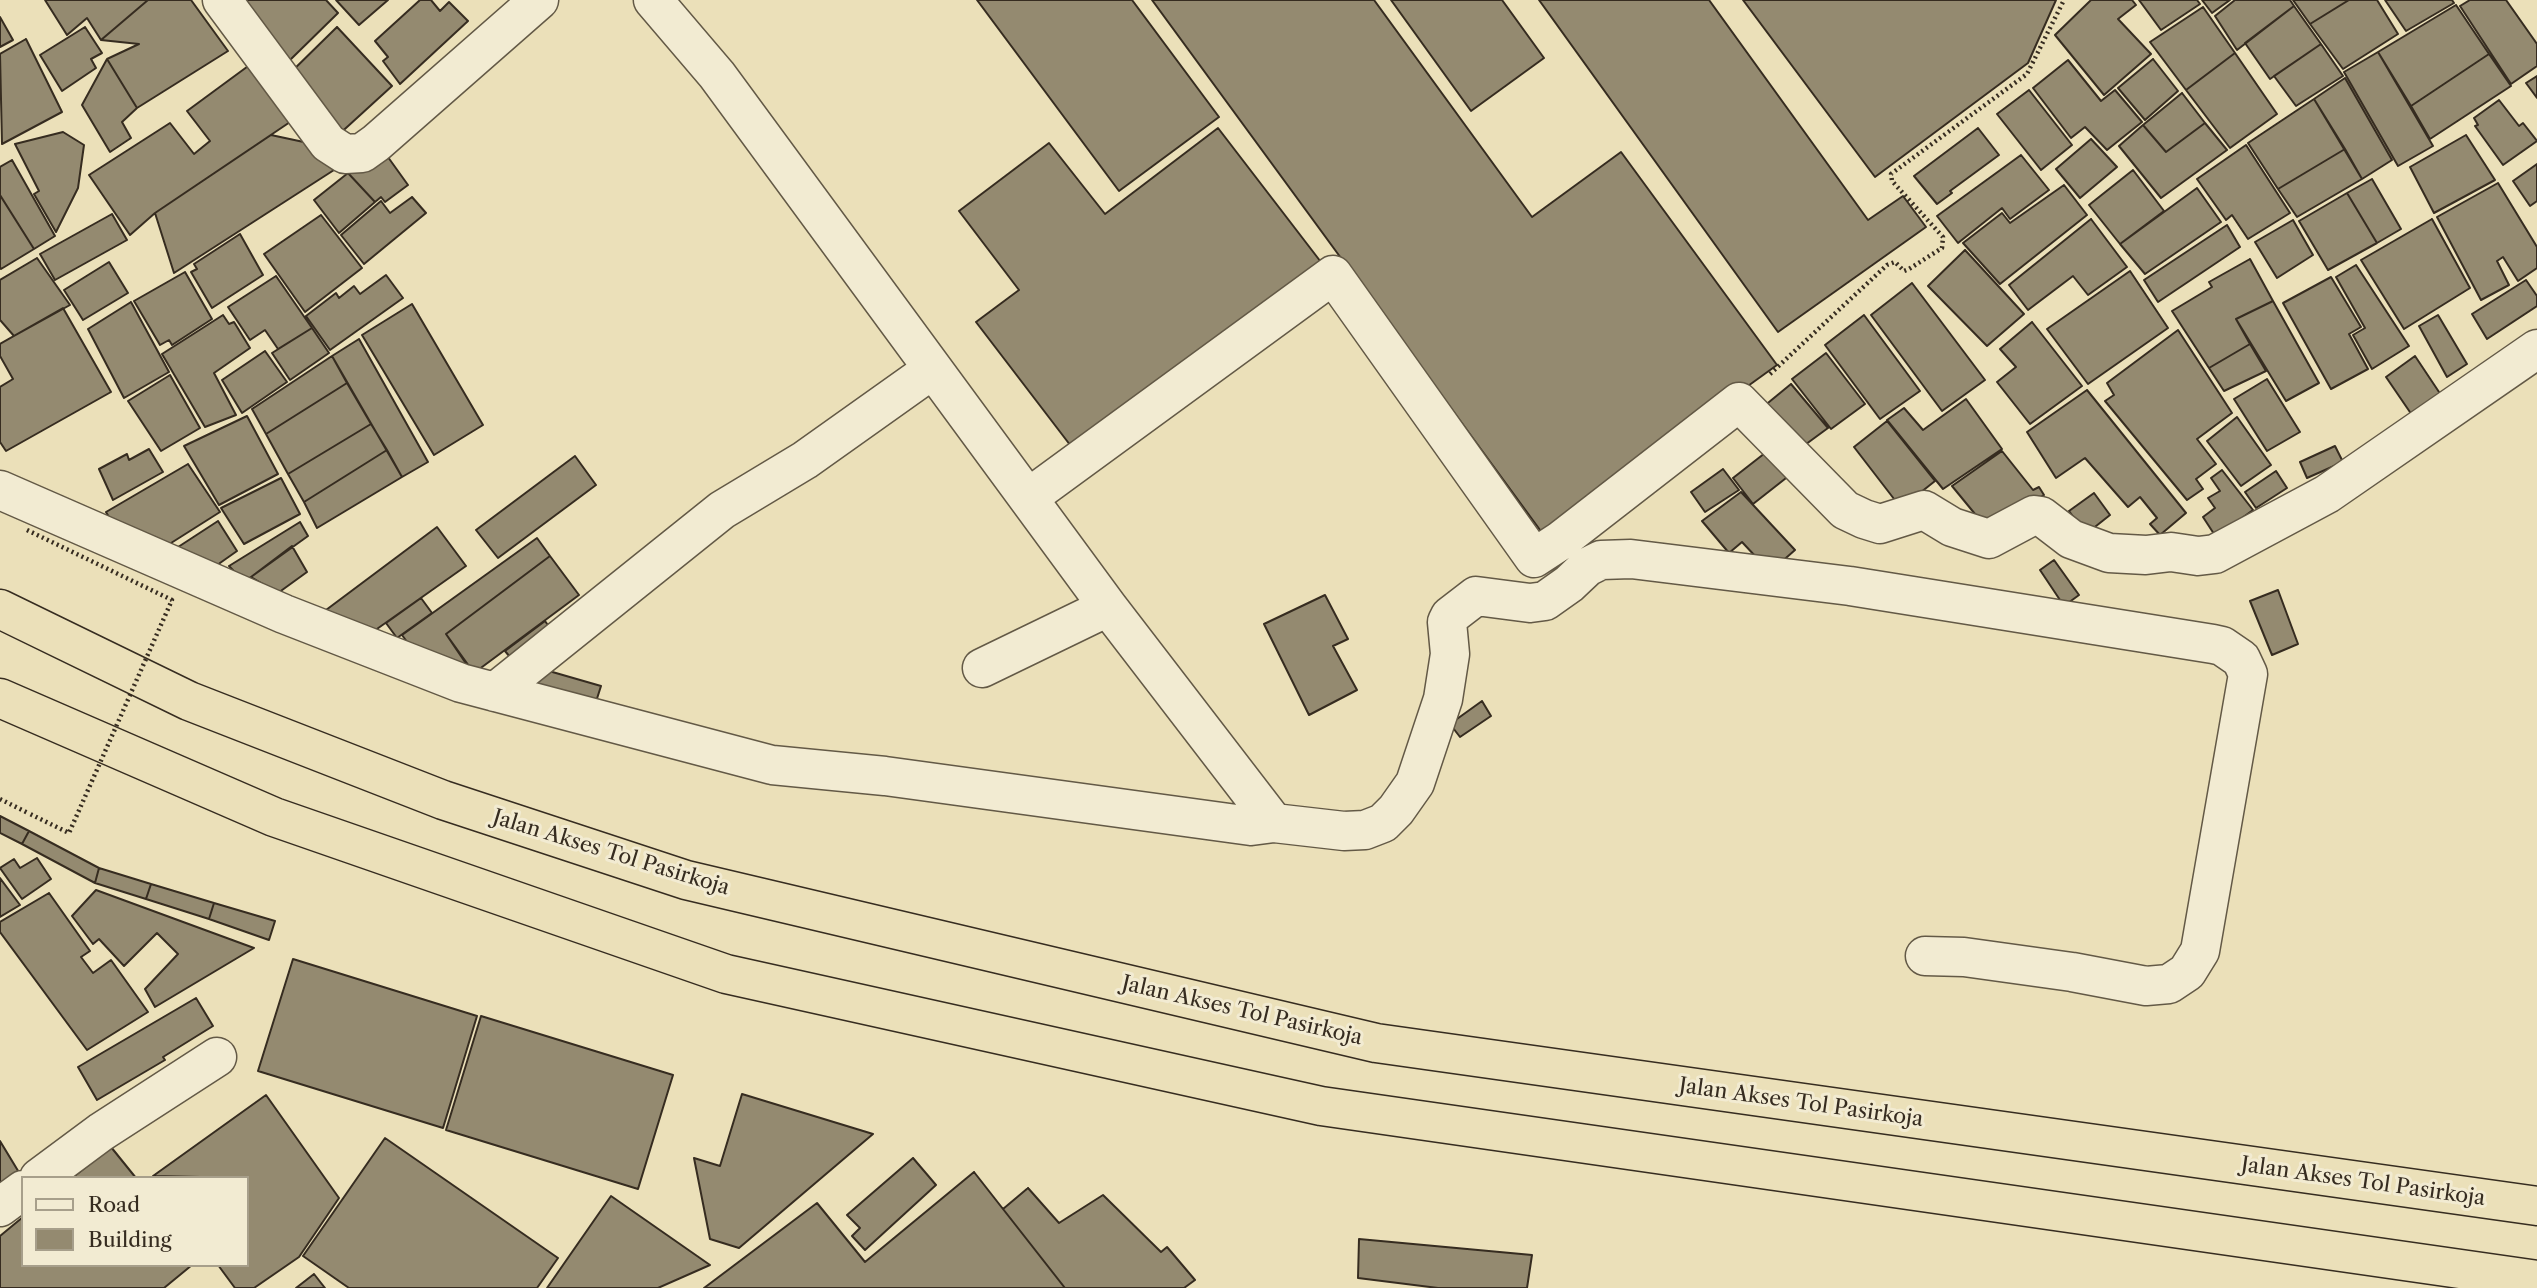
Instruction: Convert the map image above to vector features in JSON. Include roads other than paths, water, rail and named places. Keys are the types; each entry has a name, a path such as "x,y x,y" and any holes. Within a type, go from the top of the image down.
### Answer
{"highway":[{"name":"Jalan Akses Tol Pasirkoja","path":"0,609 189,701 253,726 443,800 713,887 1376,1043 2537,1206"},
{"path":"0,698 274,817 726,974 1321,1106 2537,1280"}],"street":[{"path":"222,0 328,143 345,154 362,153 540,0"},
{"path":"653,0 717,75 1108,607 1274,823"},
{"path":"1028,498 1333,275 1534,558 1560,541 1739,402 1845,510 1864,519 1880,524 1924,510 1952,527 1989,539 2034,515 2040,516 2071,539 2109,553 2146,555 2171,552 2198,556 2215,554 2328,494 2537,349"},
{"path":"495,692 722,510 805,460 933,369"},
{"path":"0,490 284,614 461,683 772,765 885,776 1251,826 1274,823 1344,831 1365,830 1383,823 1415,783 1440,711 1450,654 1447,622 1450,616 1476,596 1530,603 1545,601 1587,567 1601,560 1631,559 1878,590 2213,644 2222,646 2241,659 2248,674 2200,951 2187,972 2169,984 2146,986 2045,968 1964,957 1926,956"},
{"path":"982,668 1108,607"},
{"path":"42,1176 102,1132 216,1057"},
{"path":"0,1206 21,1191"}]}
